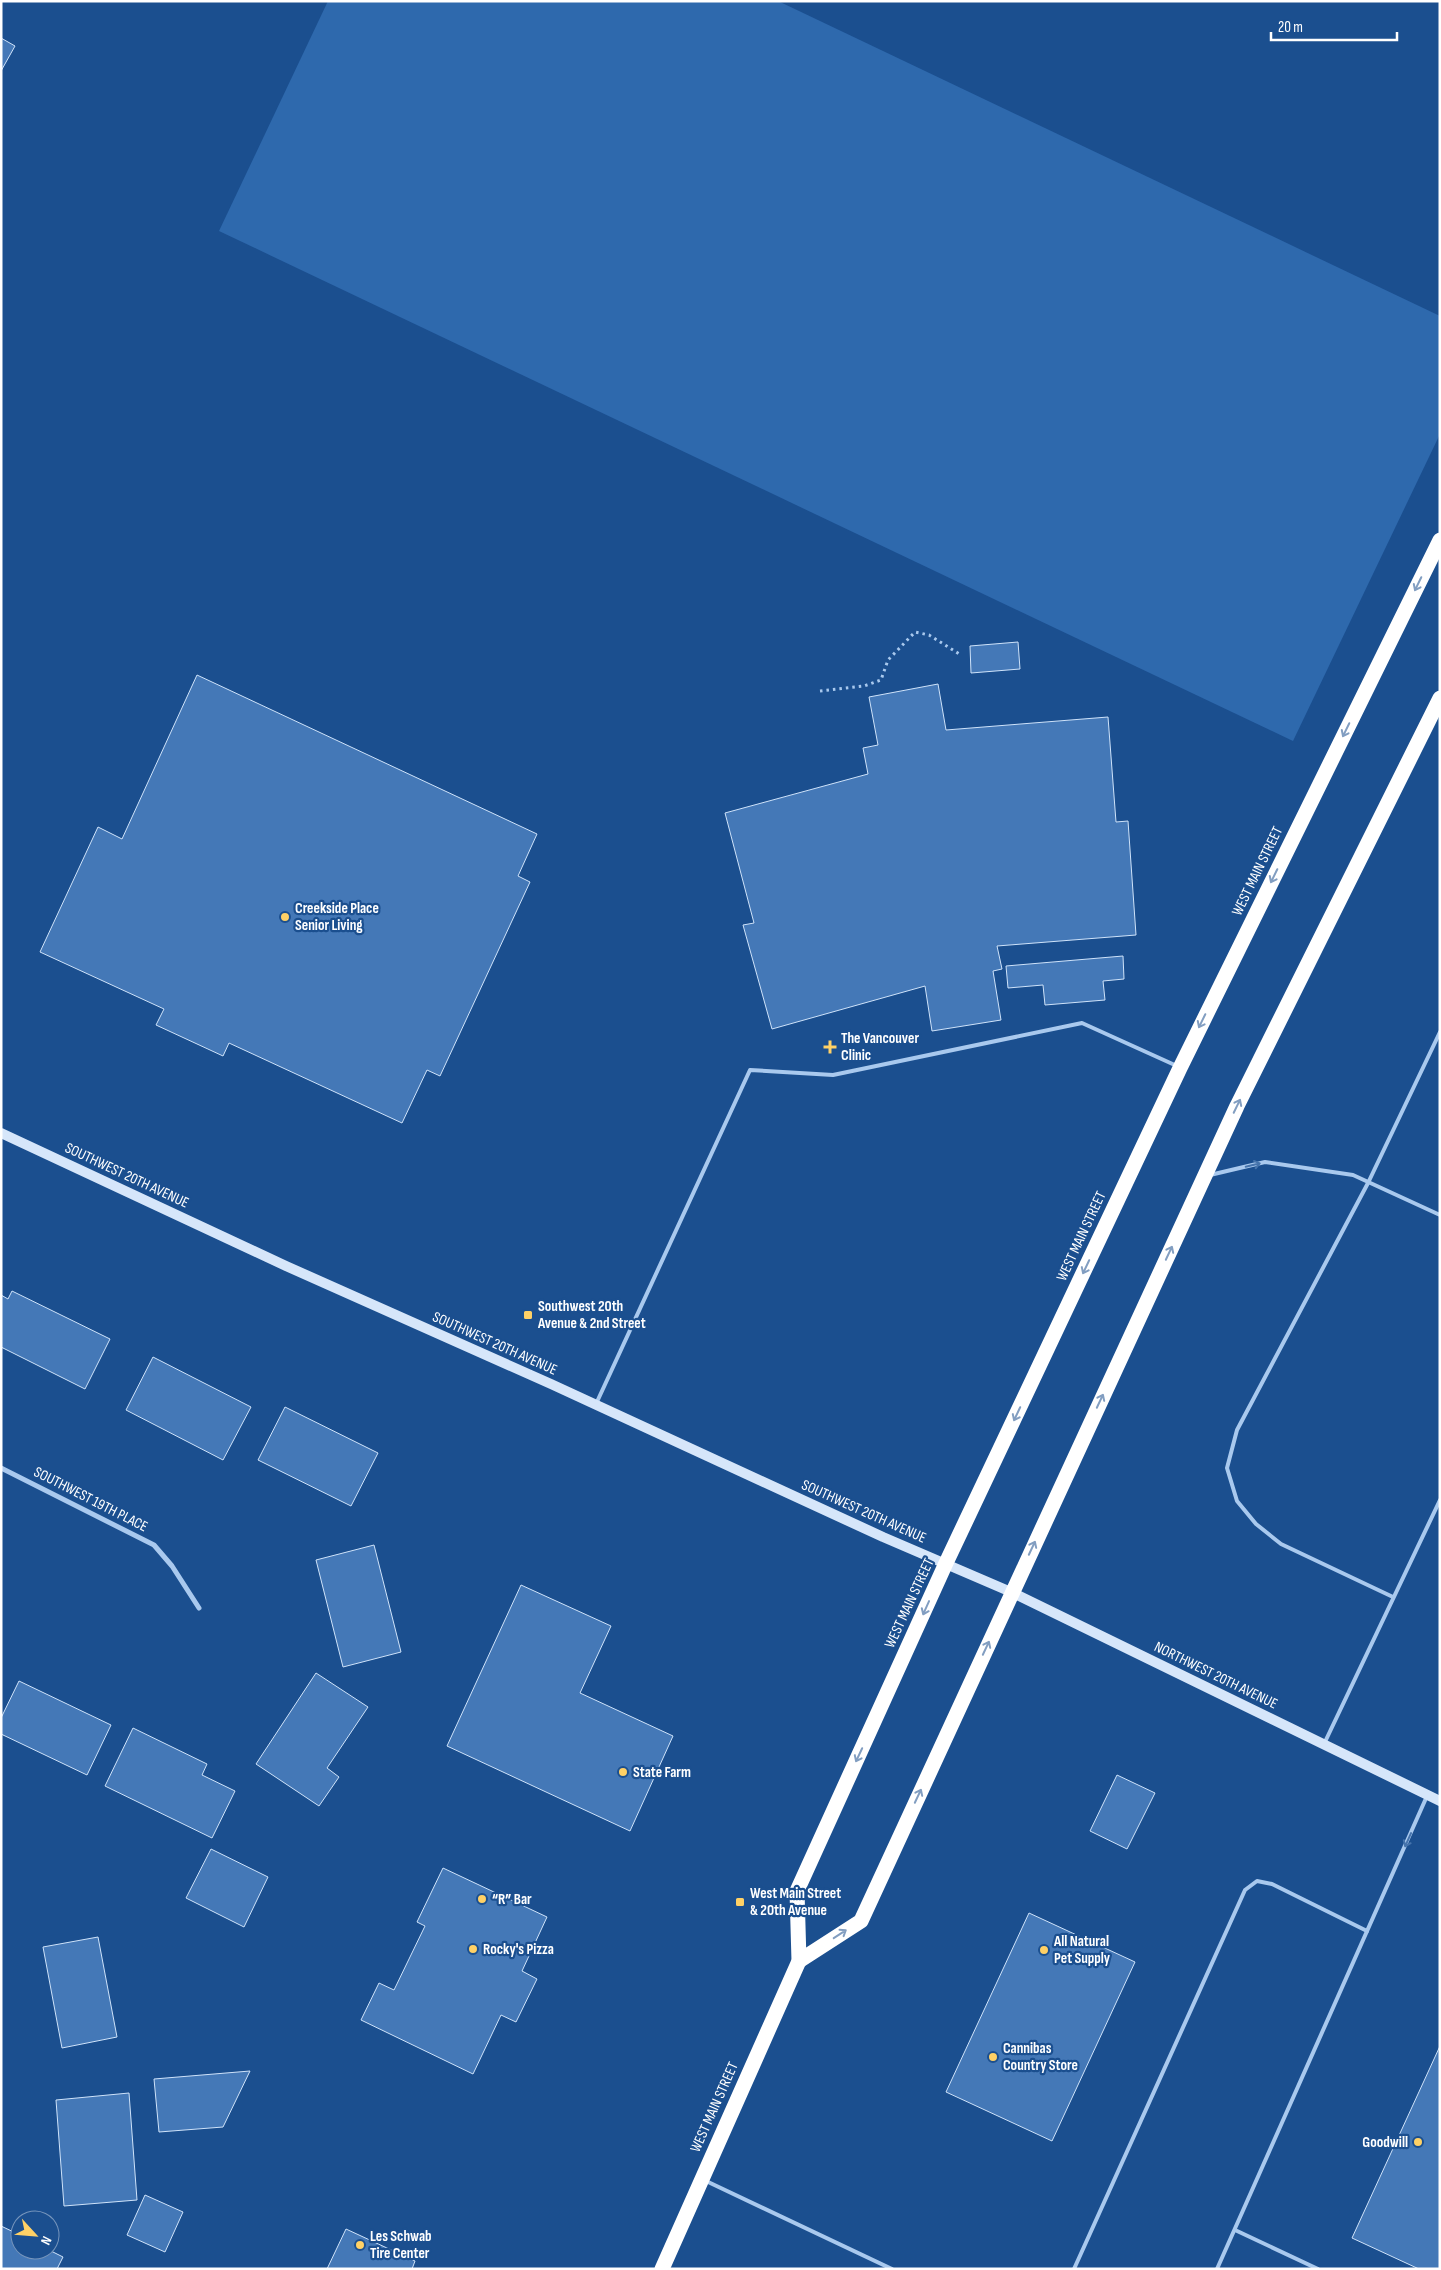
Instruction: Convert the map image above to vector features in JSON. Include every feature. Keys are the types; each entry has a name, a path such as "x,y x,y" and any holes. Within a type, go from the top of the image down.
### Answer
{"highway":[{"name":"WEST MAIN STREET","path":"662,2269 799,1961 797,1891 946,1563 1180,1068 1440,540"},
{"path":"799,1961 861,1921 1011,1592 1237,1106 1440,698"}],"street":[{"name":"SOUTHWEST 20TH AVENUE","path":"1,1133 286,1266 596,1404 883,1537 978,1577"},
{"name":"SOUTHWEST 19TH PLACE","path":"1,1468 154,1545 172,1566 199,1608"},
{"name":"NORTHWEST 20TH AVENUE","path":"978,1577 1440,1801"}],"lane":[{"path":"596,1404 750,1070 833,1076 1082,1023 1180,1068"},
{"path":"1393,1597 1281,1544 1256,1524 1237,1501 1227,1468 1237,1430 1368,1183 1440,1032"},
{"path":"1205,1176 1265,1162 1353,1175 1440,1215"},
{"path":"1324,1744 1440,1500"},
{"path":"1217,2269 1428,1795"},
{"path":"1074,2269 1246,1890 1257,1881 1272,1884 1367,1931"},
{"path":"701,2179 892,2269"},
{"path":"1234,2230 1318,2269"}],"path":[{"path":"820,691 864,686 880,680 888,660 915,632 929,635 961,656"}],"shaded area":[{"path":"328,1 778,1 1440,316 1440,434 1293,741 219,231"}],"building":[{"path":"1,38 15,46 1,71"},
{"path":"1018,642 1020,669 971,673 970,646"},
{"name":"Creekside Place Senior Living","path":"197,675 537,834 518,876 530,882 440,1076 427,1070 402,1123 229,1043 223,1056 156,1025 164,1009 40,952 98,827 122,839"},
{"path":"938,684 946,730 1108,717 1116,822 1128,821 1136,935 997,946 1002,969 993,971 1001,1020 932,1031 925,986 772,1029 743,925 754,923 725,813 868,774 863,748 878,745 869,697"},
{"path":"1123,956 1124,979 1103,981 1105,1000 1045,1005 1043,985 1008,988 1006,966"},
{"path":"12,1291 110,1339 85,1389 1,1347 1,1295 8,1299"},
{"path":"153,1357 251,1407 223,1460 126,1410"},
{"path":"285,1407 378,1453 351,1506 258,1460"},
{"path":"374,1545 401,1652 343,1667 316,1560"},
{"path":"521,1585 611,1626 580,1693 673,1736 630,1831 447,1746"},
{"path":"316,1673 368,1707 327,1768 339,1777 319,1806 256,1764"},
{"path":"19,1681 111,1725 87,1775 1,1734 1,1718"},
{"path":"133,1728 207,1764 202,1775 235,1791 212,1838 105,1786"},
{"path":"1117,1775 1155,1793 1127,1849 1090,1831"},
{"path":"211,1849 268,1877 244,1927 186,1898"},
{"name":"Rocky's Pizza","path":"443,1868 547,1917 522,1971 537,1979 516,2022 501,2015 473,2074 361,2020 379,1983 394,1990 425,1926 417,1922"},
{"path":"1029,1913 1135,1962 1052,2141 946,2092"},
{"path":"98,1937 117,2037 62,2048 43,1947"},
{"name":"Goodwill","path":"1440,2046 1440,2269 1419,2269 1352,2238"},
{"path":"250,2071 223,2127 159,2132 154,2079"},
{"path":"129,2093 137,2200 64,2206 56,2100"},
{"path":"145,2195 183,2212 165,2252 127,2235"},
{"path":"1,2226 10,2230 10,2260 60,2260 60,2256 63,2257 57,2269 1,2269"},
{"name":"Les Schwab Tire Center","path":"346,2229 415,2261 412,2269 327,2269"}],"place":[{"name":"Creekside Place Senior Living","path":"285,917"},
{"name":"The Vancouver Clinic","path":"830,1047"},
{"name":"Southwest 20th Avenue & 2nd Street","path":"528,1315"},
{"name":"State Farm","path":"623,1772"},
{"name":"“R” Bar","path":"482,1899"},
{"name":"West Main Street & 20th Avenue","path":"740,1902"},
{"name":"Rocky's Pizza","path":"473,1949"},
{"name":"All Natural Pet Supply","path":"1044,1950"},
{"name":"Cannibas Country Store","path":"993,2057"},
{"name":"Goodwill","path":"1418,2142"},
{"name":"Les Schwab Tire Center","path":"360,2245"}]}
